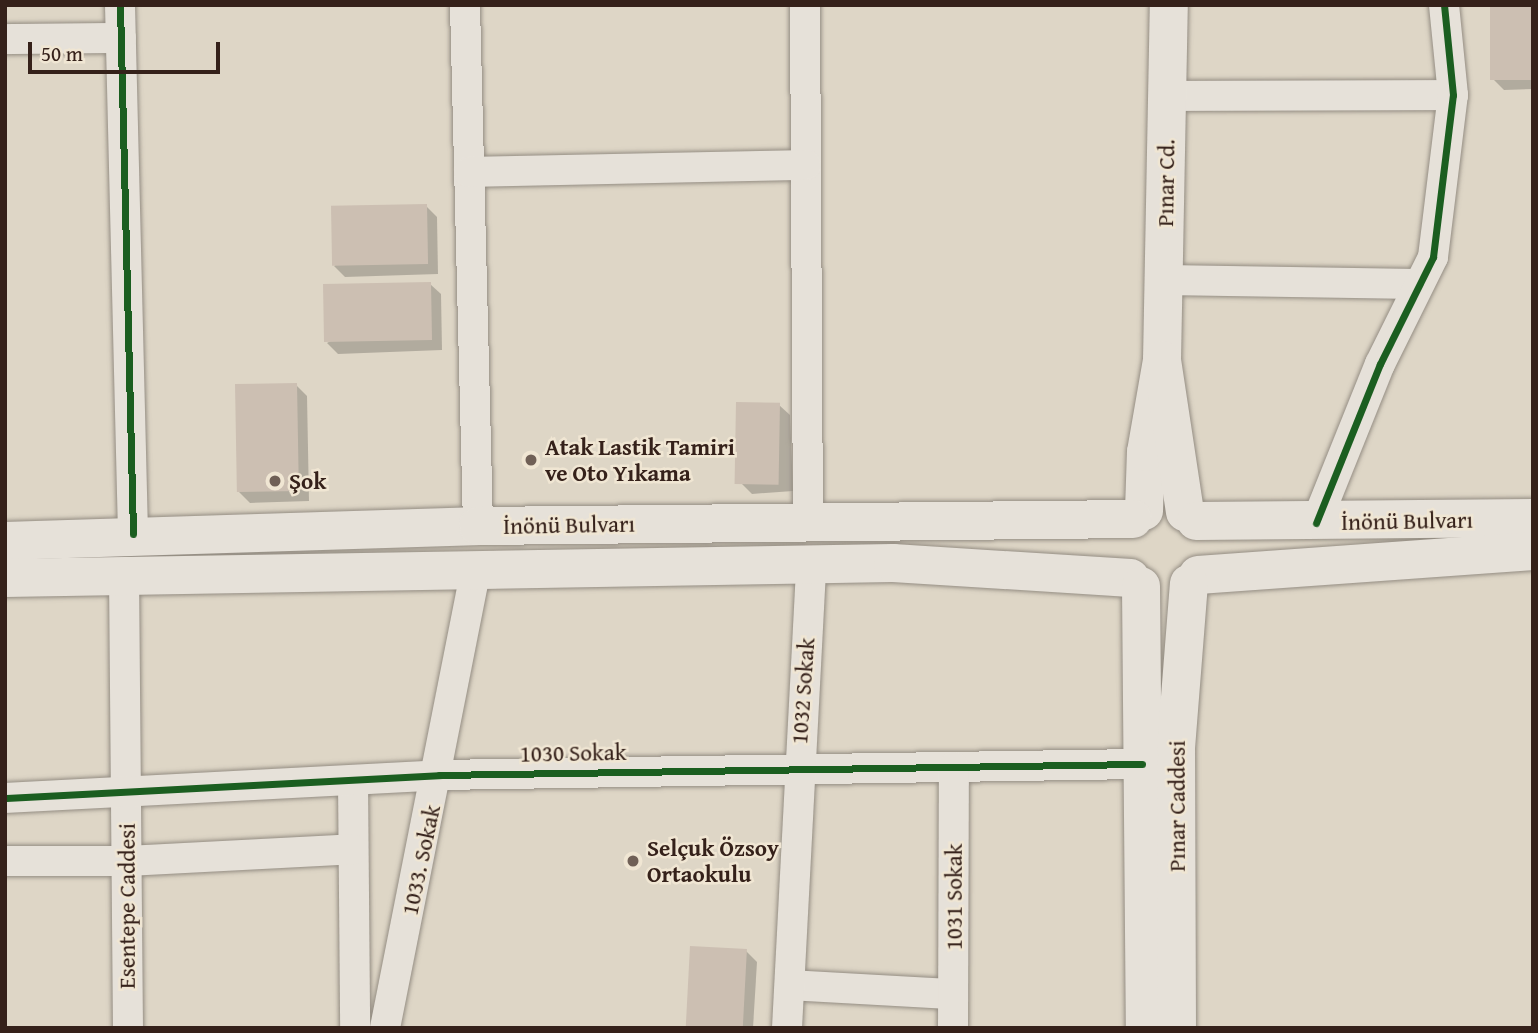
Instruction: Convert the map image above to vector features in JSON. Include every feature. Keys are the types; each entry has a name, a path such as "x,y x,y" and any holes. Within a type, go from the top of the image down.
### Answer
{"main road":[{"name":"Pınar Cd.","path":"1162,360 1169,5"},
{"path":"1162,360 1191,517 1206,548 1193,580 1165,592 1136,582 1121,555 1125,530 1138,515 1162,360"},
{"path":"1138,515 1172,507 1191,517"},
{"name":"İnönü Bulvarı","path":"5,541 133,534 478,526 1138,515"},
{"name":"İnönü Bulvarı","path":"1191,517 1316,523 1533,518"},
{"path":"476,569 478,526"},
{"path":"124,573 133,534"},
{"name":"İnönü Bulvarı","path":"1193,580 1533,551"},
{"name":"İnönü Bulvarı","path":"5,578 124,573 893,563 1136,582"},
{"name":"Pınar Caddesi","path":"1177,1028 1176,748 1193,580"},
{"name":"Pınar Caddesi","path":"1136,582 1142,764 1145,1028"}],"street":[{"path":"120,5 133,534"},
{"path":"466,5 478,526"},
{"path":"805,5 808,521"},
{"path":"1316,523 1418,284 1433,257 1453,95 1444,5"},
{"path":"5,39 121,38"},
{"path":"1168,96 1453,95"},
{"path":"469,172 806,165"},
{"path":"1164,281 1418,284"},
{"name":"1032 Sokak","path":"787,1028 798,767 811,564"},
{"name":"1033. Sokak","path":"385,1028 439,775 476,569"},
{"name":"Esentepe Caddesi","path":"124,573 128,1028"},
{"name":"1030 Sokak","path":"5,798 439,775 798,767 1142,764"},
{"name":"1031 Sokak","path":"953,1028 954,767"},
{"path":"353,780 355,1028"},
{"path":"5,861 127,861 353,849"},
{"path":"790,985 953,994"}],"building":[{"path":"1490,5 1533,5 1533,80 1490,80"},
{"path":"427,204 428,264 332,266 331,206"},
{"path":"431,282 432,340 324,342 323,284"},
{"path":"297,383 299,491 237,492 235,384"},
{"path":"736,402 780,403 779,485 735,484"},
{"path":"690,946 747,949 743,1028 686,1028"}],"cycle path":[{"path":"120,5 133,534"},
{"path":"1316,523 1380,364 1433,257 1453,95 1444,5"},
{"path":"5,798 439,775 1142,764"}],"place":[{"name":"Atak Lastik Tamiri ve Oto Yıkama","path":"531,460"},
{"name":"Şok","path":"275,481"},
{"name":"Selçuk Özsoy Ortaokulu","path":"633,861"}]}
